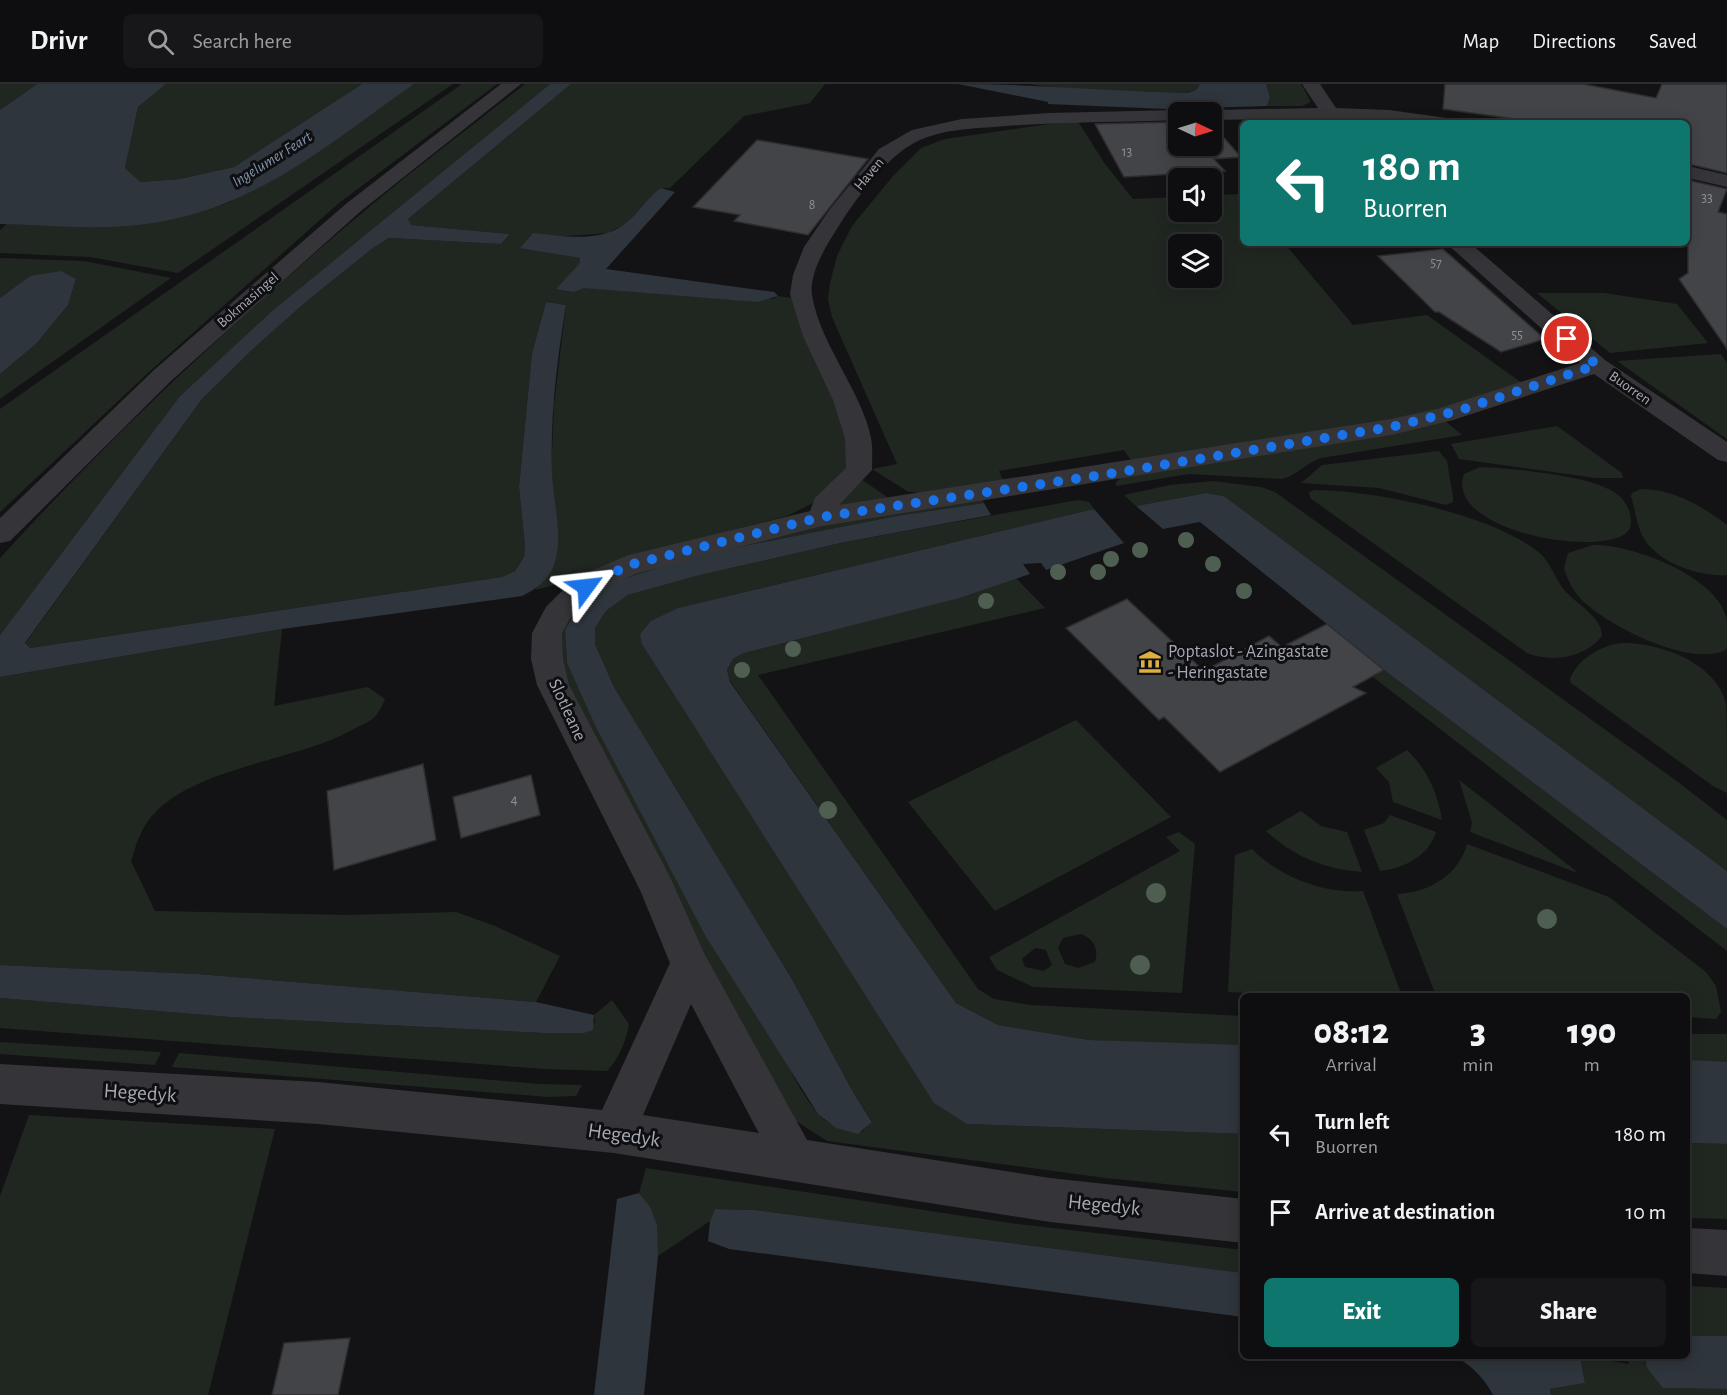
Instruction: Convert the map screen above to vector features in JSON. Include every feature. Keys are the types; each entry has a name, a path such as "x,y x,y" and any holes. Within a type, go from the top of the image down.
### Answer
{"street":[{"name":"Bokmasingel","path":"0,534 164,375 328,230 512,84"},
{"path":"1311,84 1334,118"},
{"name":"Haven","path":"859,470 858,438 846,399 815,336 801,294 804,275 816,247 837,213 886,153 918,134 962,124 1049,118 1168,115"},
{"path":"1222,115 1334,118 1401,115 1430,120"},
{"path":"1690,172 1727,180"},
{"name":"Buorren","path":"1460,246 1597,365 1727,454"},
{"name":"Slotleane","path":"794,1161 770,1111 689,963 657,888 553,685 547,659 548,633 557,614 574,596 598,579 629,565 822,517 905,504 1095,486 1444,415 1597,365"},
{"path":"822,517 825,504 859,470 899,496 905,504"},
{"path":"614,1132 689,963"},
{"name":"Hegedyk","path":"0,1084 318,1104 614,1132 1050,1200 1240,1221"},
{"path":"1690,1251 1727,1253"}],"shaded area":[{"path":"0,84 37,84 0,110"},
{"path":"166,84 362,84 234,167 180,179 139,182 125,168 138,107"},
{"path":"414,84 453,84 178,273 90,257 0,253 0,230 7,224 120,225 173,218 230,202"},
{"path":"462,84 497,84 339,203 149,372 0,512 0,409"},
{"path":"525,84 550,84 272,311 180,396 0,635 0,558 43,512 178,377 272,291 387,192"},
{"path":"571,84 825,84 810,103 744,116 670,188 661,188 625,224 608,233 567,236 521,247 580,258 579,264 557,289 584,287 773,299 778,296 793,298 851,437 849,463 836,486 813,503 787,516 624,558 586,577 535,590 547,577 554,405 566,305 546,302 532,353 519,487 525,546 524,557 515,571 502,577 30,648 25,644 202,399 255,347 307,301 373,248 389,238 501,244 510,234 411,225 407,222"},
{"path":"1029,84 1200,84 1196,90 1188,93 1062,89"},
{"path":"1266,84 1301,84 1311,102 1302,106 1267,106 1270,97"},
{"path":"1077,120 1105,164 1133,199 1168,197 1168,222 1222,222 1222,195 1240,194 1240,246 1287,246 1353,325 1427,315 1522,383 1416,416 1133,463 1124,450 999,471 1005,485 931,495 907,491 872,469 897,464 832,317 828,299 837,256 852,226 893,176 921,148 945,139"},
{"path":"0,258 84,261 171,278 0,399 0,374 37,343 68,305 76,279 30,276 0,298"},
{"path":"1537,293 1604,293 1677,304 1708,343 1610,353"},
{"path":"1721,354 1727,363 1727,439 1617,361"},
{"path":"1444,420 1462,435 1321,458 1282,479 1189,474 1116,486 1116,482 1121,478"},
{"path":"1557,426 1622,473 1623,478 1596,478 1459,459 1451,444"},
{"path":"1439,451 1447,461 1453,497 1453,502 1446,505 1379,488 1301,483 1322,465"},
{"path":"1480,467 1545,473 1595,483 1614,492 1624,501 1631,517 1630,527 1625,534 1608,540 1583,542 1554,540 1497,523 1476,510 1464,493 1464,474"},
{"path":"861,479 890,499 836,506"},
{"path":"1213,481 1261,487 1275,492 1678,782 1727,820 1727,871 1224,496 1206,493 1136,506 1124,495 1170,485"},
{"path":"1641,489 1676,495 1708,511 1727,525 1727,575 1692,571 1669,561 1650,546 1641,533 1631,496 1632,493"},
{"path":"1315,490 1369,495 1430,507 1461,515 1516,538 1542,556 1564,590 1594,618 1602,636 1577,654 1547,658 1527,653 1310,498 1309,492"},
{"path":"982,499 984,503 896,516 675,562 565,630 567,663 801,1090 820,1115 840,1128 862,1132 872,1121 853,1092 793,981 614,687 595,644 595,628 606,611 628,595 700,575 845,542 1078,500 1089,502 1094,509 678,608 967,1124 1240,1134 1240,1192 1106,1178 827,1141 796,1121 776,1094 561,677 561,629 575,606 624,575 832,521"},
{"path":"1593,545 1610,546 1651,557 1692,577 1709,590 1721,605 1727,621 1727,649 1712,654 1693,654 1672,649 1627,631 1591,608 1574,590 1564,568 1568,553"},
{"path":"1016,578 1045,608 758,675 978,989 994,999 1030,1005 1240,1016 1240,1047 1089,1040 998,1025 956,1003 730,681 727,670 733,659 744,653 960,598"},
{"path":"282,629 274,706 368,687 385,699 382,706 372,719 350,731 296,752 204,781 177,795 155,813 137,841 131,861 155,911 346,915 456,912 495,926 560,956 536,1002 197,974 0,965 0,677"},
{"path":"1620,643 1652,646 1684,657 1711,677 1720,689 1726,704 1727,793 1713,786 1571,683 1573,672 1590,655 1605,647"},
{"path":"1384,670 1727,929 1727,951 1373,677"},
{"path":"1076,720 1171,817 995,911 908,802"},
{"path":"1407,750 1421,765 1430,782 1442,820 1393,802 1389,782 1376,768"},
{"path":"1459,780 1576,871 1470,832 1472,822"},
{"path":"1301,811 1321,826 1347,832 1362,872 1322,865 1310,860 1287,848 1266,831"},
{"path":"1390,815 1436,832 1427,848 1414,860 1380,871 1364,830 1384,823"},
{"path":"1179,832 1195,844 1182,993 1033,987 997,970 989,957 1180,851 1166,837","holes":["1081,934 1092,942 1096,949 1096,957 1095,962 1078,968 1065,964 1058,948 1063,938","1035,948 1046,950 1052,965 1044,971 1025,967 1022,959"]},
{"path":"1467,844 1609,897 1706,972 1716,986 1721,1012 1716,1019 1690,1017 1690,993 1435,993 1397,894 1431,886 1450,873 1463,855"},
{"path":"1252,849 1275,868 1303,882 1333,890 1363,891 1401,993 1228,992 1235,855"},
{"path":"0,998 230,1017 544,1033 584,1033 595,1022 594,1015 612,1000 629,1024 621,1049 607,1071 546,1069 0,1028"},
{"path":"1690,1034 1727,1034 1727,1064 1690,1063"},
{"path":"0,1042 161,1052 155,1065 0,1054"},
{"path":"179,1053 540,1084 582,1085 576,1096 549,1097 172,1067"},
{"path":"29,1115 275,1129 208,1395 0,1395 0,1196"},
{"path":"1690,1143 1727,1144 1727,1219 1690,1218"},
{"path":"646,1168 1010,1223 1240,1250 1240,1273 754,1210 715,1209 710,1221 658,1256 654,1223 649,1208 639,1193"},
{"path":"1690,1286 1727,1288 1727,1336 1690,1336"},
{"path":"1581,1359 1598,1359 1629,1364 1628,1359 1644,1359 1645,1363 1671,1388 1727,1389 1727,1395 1551,1395 1550,1389 1585,1383"}],"water":[{"name":"Ingelumer Feart","path":"37,84 166,84 138,107 125,168 140,182 180,179 234,167 362,84 414,84 284,174 251,192 215,207 178,218 137,225 86,227 0,224 0,110"},
{"path":"550,84 571,84 408,219 411,225 510,234 501,244 389,238 373,248 307,301 255,347 202,399 25,643 30,648 502,577 515,571 524,557 525,546 519,487 532,353 546,302 566,305 557,368 552,431 552,474 558,543 554,565 545,580 537,588 522,596 282,629 0,677 0,635 180,396 272,311"},
{"path":"958,84 1188,93 1196,90 1200,84 1266,84 1270,97 1267,106 1222,107 1222,102 1168,102 1167,109 1048,104 1048,102"},
{"path":"661,188 675,192 606,269 774,292 778,296 758,302 584,288 574,292 556,289 579,264 580,258 520,248 533,233 583,237 607,233 628,221"},
{"path":"61,271 76,279 68,305 37,343 0,374 0,298 30,276"},
{"path":"1206,493 1224,496 1727,871 1727,929 1384,670 1200,522 1163,529 1136,506"},
{"path":"984,503 991,515 845,542 700,575 628,595 606,611 595,628 595,644 614,687 793,981 853,1092 872,1122 858,1134 836,1128 818,1114 705,935 596,727 567,663 565,630 579,608 595,593 615,582 675,562 896,516"},
{"path":"1094,509 1124,543 1046,570 1041,563 1023,564 1030,574 960,598 744,653 733,659 727,670 730,682 956,1003 998,1025 1089,1040 1240,1045 1240,1134 967,1124 934,1103 642,644 640,634 651,621 678,608"},
{"path":"0,965 197,974 536,1002 594,1015 593,1030 584,1033 544,1033 230,1017 0,998"},
{"path":"1690,1060 1727,1062 1727,1144 1690,1143"},
{"path":"639,1193 650,1207 657,1225 658,1256 644,1395 594,1395 617,1199"},
{"path":"715,1209 754,1210 1240,1273 1240,1317 729,1249 708,1241 710,1221"},
{"path":"1690,1336 1727,1336 1727,1389 1663,1388 1647,1368 1645,1359 1690,1359"},
{"path":"1460,1359 1581,1359 1585,1383 1550,1389 1551,1395 1493,1395 1486,1383"}],"building":[{"path":"1445,84 1583,84 1656,98 1662,84 1727,84 1727,173 1690,164 1690,120 1523,120 1443,109"},
{"path":"1168,122 1168,156 1222,156 1222,135 1240,156 1214,159 1225,171 1222,171 1222,168 1168,168 1168,174 1124,177 1095,124"},
{"path":"757,140 868,159 808,235 734,221 740,215 693,207"},
{"path":"1690,180 1727,189 1718,212 1727,214 1727,349 1679,279 1688,273"},
{"path":"1443,249 1545,339 1501,352 1439,312 1435,312 1378,256"},
{"path":"1127,599 1204,671 1269,636 1282,647 1327,624 1384,670 1353,687 1366,693 1220,772 1164,717 1159,720 1066,628"},
{"path":"423,764 436,840 334,870 327,791"},
{"path":"531,775 540,815 461,838 453,797"},
{"path":"350,1338 338,1395 272,1395 284,1343"}],"place":[{"name":"Poptaslot - Azingastate - Heringastate","path":"1150,662"}],"route":[{"path":"586,587 629,565 822,517 1278,447 1444,415 1597,365 1567,339"}]}
